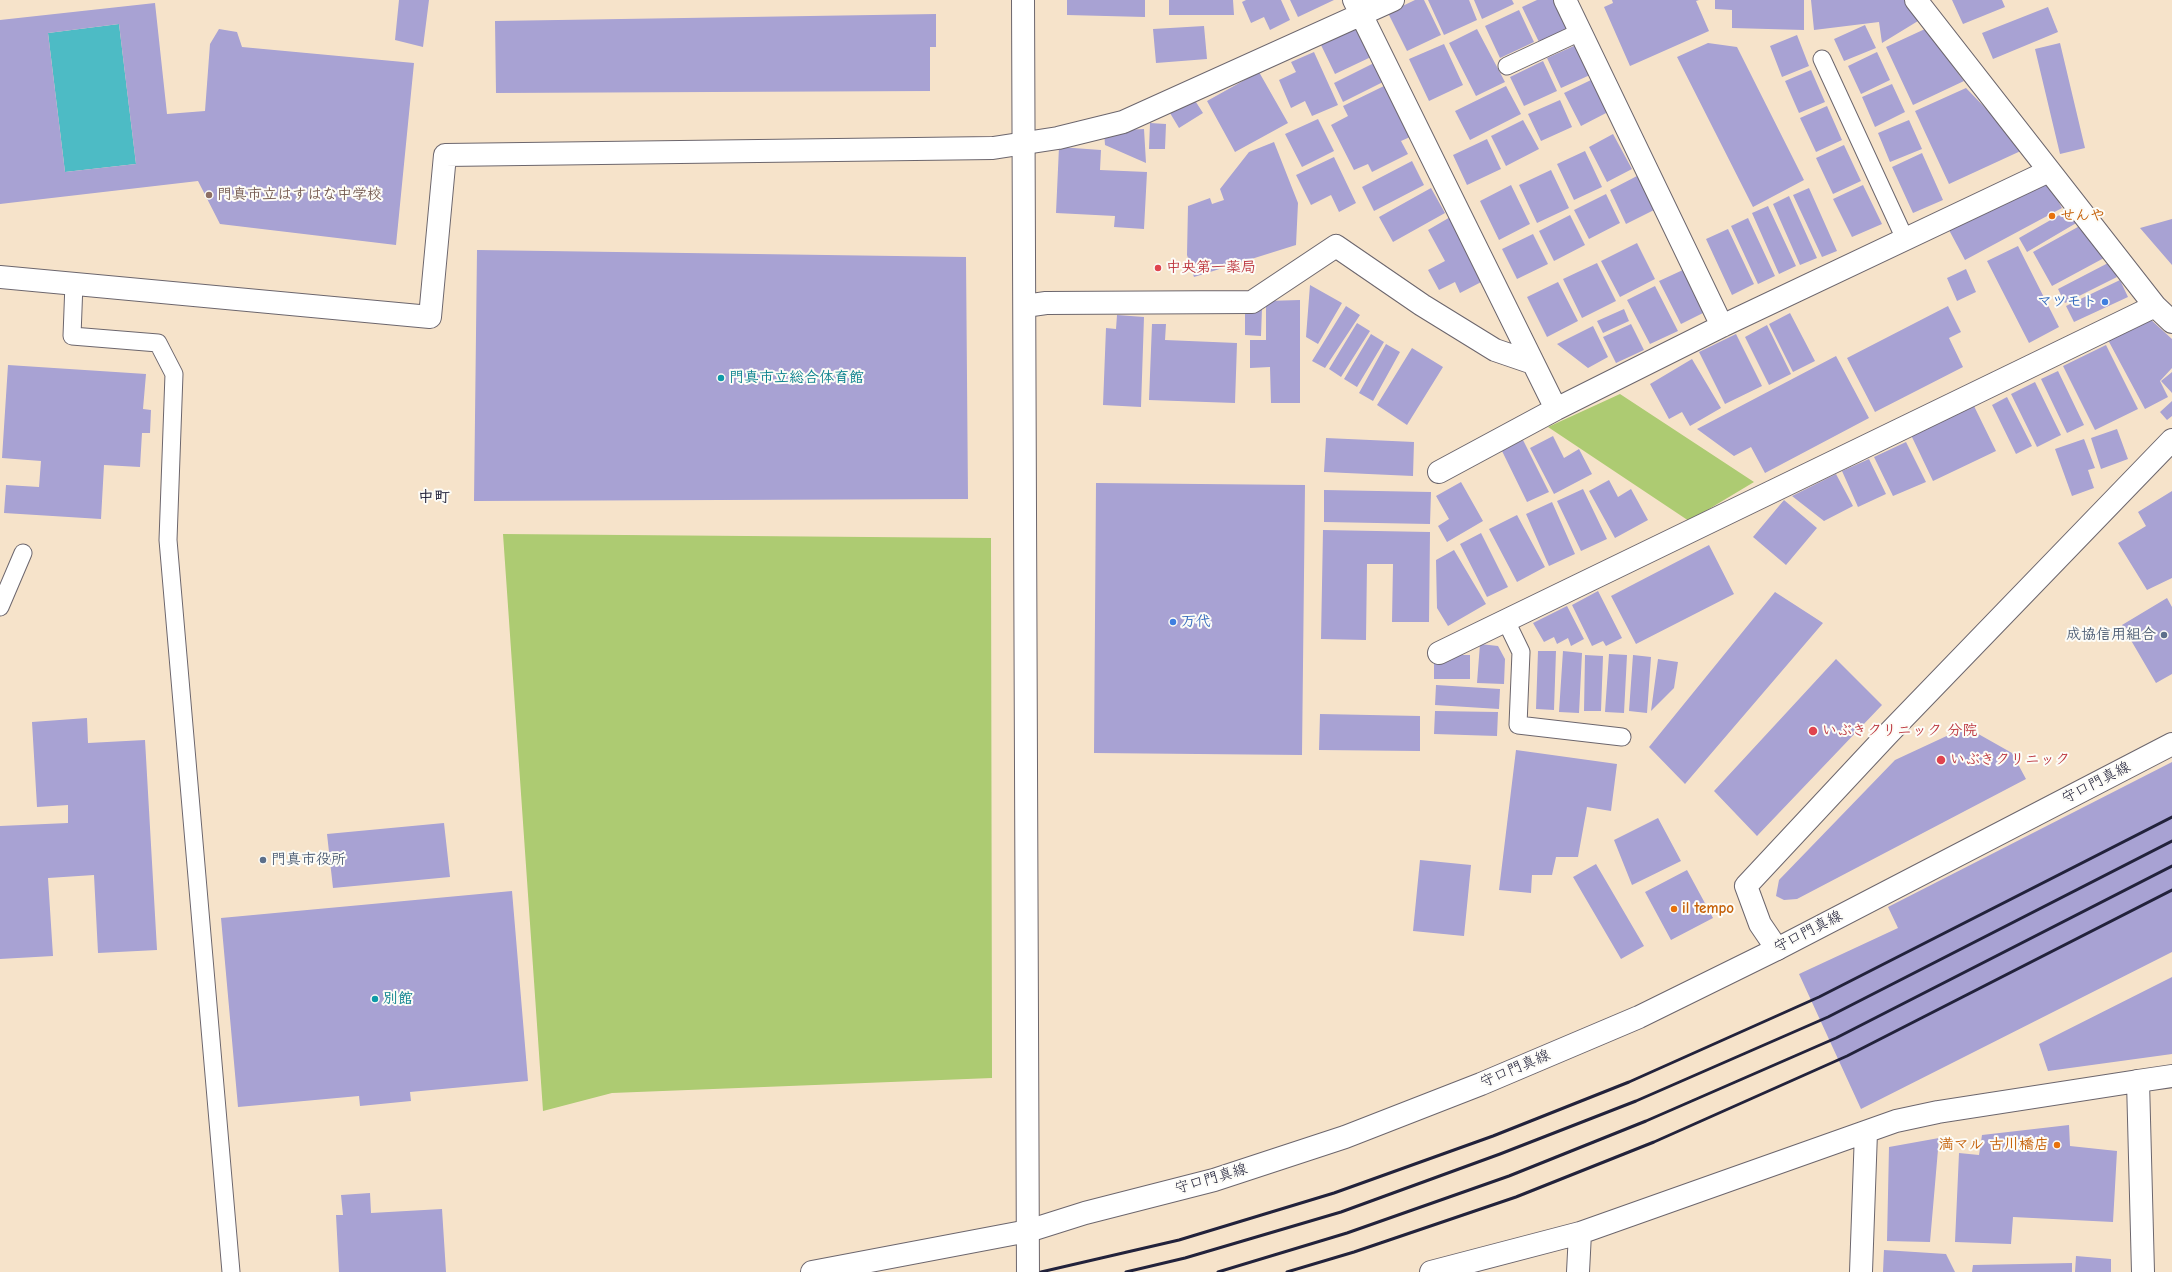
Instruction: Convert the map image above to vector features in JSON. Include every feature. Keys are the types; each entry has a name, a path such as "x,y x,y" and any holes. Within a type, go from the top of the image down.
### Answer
{"street":[{"path":"1023,0 1022,144 1025,306 1028,1272"},
{"path":"0,277 430,317 445,155 993,148 1022,144 1058,138 1123,122 1357,7 1394,0"},
{"path":"1565,0 1722,326"},
{"path":"1916,0 2156,306 2172,322"},
{"path":"1357,7 1556,409"},
{"path":"1439,472 1556,409 1722,326 2049,171"},
{"path":"1025,306 1046,303 1252,302 1336,246 1422,305 1495,350 1533,363"},
{"path":"1438,653 2156,306"},
{"path":"1777,949 1760,924 1746,886 1888,735 2172,440"},
{"name":"守口門真線","path":"812,1272 1028,1231 1085,1213 1214,1180 1345,1137 1481,1084 1639,1018 1777,949 2172,744"},
{"path":"1431,1272 1580,1233 1896,1121 1938,1112 2172,1076"},
{"path":"2138,1081 2143,1272"},
{"path":"1861,1272 1866,1132"},
{"path":"1578,1272 1580,1233"}],"lane":[{"path":"1507,66 1580,32"},
{"path":"1822,59 1905,239"},
{"path":"74,283 72,336 158,343 174,374 168,540 231,1272"},
{"path":"0,607 23,553"},
{"path":"1506,621 1521,652 1518,724 1622,737"}],"green space":[{"path":"1620,394 1754,482 1689,521 1548,427"},
{"path":"503,534 991,538 992,1078 612,1093 543,1111"}],"water":[{"path":"119,24 136,164 65,172 48,33"}],"building":[{"path":"399,0 429,0 423,47 395,40"},
{"path":"1067,0 1145,0 1145,17 1067,15"},
{"path":"1169,0 1233,0 1234,15 1169,15"},
{"path":"1246,0 1281,0 1290,20 1270,30 1264,17 1251,23 1242,2"},
{"path":"1290,0 1334,0 1298,17"},
{"path":"1415,0 1424,0 1441,35 1407,51 1388,13"},
{"path":"1428,0 1469,0 1477,20 1444,35"},
{"path":"1474,0 1512,0 1514,4 1482,19"},
{"path":"1537,0 1556,0 1569,28 1539,42 1522,7"},
{"path":"1612,0 1699,0 1696,1 1709,31 1630,66 1604,7 1613,3"},
{"path":"1715,0 1804,0 1804,30 1732,28 1732,10 1715,9"},
{"path":"1811,0 1904,0 1918,21 1882,43 1879,22 1814,30"},
{"path":"1952,0 2002,0 2005,7 1963,24"},
{"path":"155,3 167,114 205,111 210,44 219,29 237,32 242,47 414,63 396,245 220,224 198,181 0,204 0,20","holes":["119,24 136,164 65,172 48,33"]},
{"path":"2048,7 2058,32 1993,59 1982,33"},
{"path":"1519,10 1534,42 1500,58 1485,26"},
{"path":"936,14 936,47 930,47 930,91 496,93 495,21"},
{"path":"1865,25 1876,48 1844,61 1834,39"},
{"path":"1204,26 1207,59 1156,63 1153,29"},
{"path":"1358,28 1371,57 1335,74 1321,45"},
{"path":"1477,29 1505,82 1476,96 1449,43"},
{"path":"1925,29 1964,81 1913,105 1886,47"},
{"path":"1797,35 1809,66 1782,77 1770,46"},
{"path":"1708,43 1737,47 1804,180 1753,207 1677,57"},
{"path":"2060,43 2085,148 2060,154 2035,49"},
{"path":"1444,44 1463,85 1429,101 1409,59"},
{"path":"1576,45 1590,75 1561,88 1547,58"},
{"path":"1314,52 1338,105 1312,116 1305,101 1291,108 1279,80 1296,72 1291,62"},
{"path":"1877,52 1890,80 1861,94 1848,66"},
{"path":"1543,61 1557,91 1524,106 1510,77"},
{"path":"1374,63 1383,82 1343,102 1334,83"},
{"path":"1811,70 1825,102 1799,113 1785,81"},
{"path":"1259,72 1288,123 1235,152 1207,101"},
{"path":"1591,80 1608,112 1581,126 1564,93"},
{"path":"1892,84 1905,112 1875,127 1862,97"},
{"path":"1384,86 1410,137 1401,141 1408,154 1372,172 1368,164 1354,170 1331,125 1348,116 1343,106"},
{"path":"1506,86 1521,114 1470,140 1455,111"},
{"path":"1966,88 2025,149 1949,184 1915,111"},
{"path":"1194,99 1203,113 1179,128 1170,113"},
{"path":"1560,100 1572,127 1541,141 1528,114"},
{"path":"1827,106 1842,140 1816,152 1800,118"},
{"path":"1318,119 1334,151 1302,167 1285,134"},
{"path":"1523,120 1539,149 1506,166 1491,136"},
{"path":"1909,120 1922,149 1890,162 1878,133"},
{"path":"1150,123 1166,124 1165,149 1149,149"},
{"path":"1144,129 1146,163 1105,145 1104,131"},
{"path":"1613,134 1632,169 1607,182 1589,147"},
{"path":"1487,139 1501,169 1467,185 1453,155"},
{"path":"1274,142 1298,203 1296,245 1194,277 1187,255 1188,206 1210,198 1212,204 1224,200 1220,189 1249,152"},
{"path":"1844,145 1861,181 1833,194 1816,158"},
{"path":"1059,147 1101,150 1100,170 1147,172 1144,229 1114,227 1115,216 1056,213"},
{"path":"1585,151 1602,187 1574,200 1557,164"},
{"path":"1922,153 1943,200 1913,213 1892,167"},
{"path":"1334,157 1356,203 1339,212 1331,195 1311,205 1296,175"},
{"path":"1412,161 1424,185 1374,211 1362,187"},
{"path":"1551,170 1569,208 1537,223 1519,185"},
{"path":"1637,176 1654,210 1626,224 1610,190"},
{"path":"2046,178 2062,208 1965,260 1949,230"},
{"path":"1511,185 1530,224 1499,240 1480,201"},
{"path":"1863,185 1882,224 1852,237 1833,199"},
{"path":"1431,188 1445,213 1393,242 1379,217"},
{"path":"1809,188 1837,251 1822,257 1793,195"},
{"path":"1606,194 1620,223 1589,239 1574,210"},
{"path":"1789,196 1817,258 1800,265 1773,204"},
{"path":"1768,206 1796,266 1779,274 1752,213"},
{"path":"2070,209 2078,222 2027,252 2019,238"},
{"path":"1570,215 1585,245 1554,261 1539,231"},
{"path":"1452,216 1487,279 1460,293 1455,282 1439,290 1428,270 1445,261 1428,230"},
{"path":"1748,218 1775,276 1758,284 1731,226"},
{"path":"2172,219 2172,265 2140,228"},
{"path":"2085,223 2104,258 2052,286 2033,252"},
{"path":"1728,229 1754,284 1732,295 1706,239"},
{"path":"1533,234 1548,264 1517,279 1502,249"},
{"path":"1637,243 1655,279 1620,297 1601,261"},
{"path":"2018,246 2059,327 2029,343 1987,261"},
{"name":"門真市立総合体育館","path":"477,250 966,257 968,499 474,501"},
{"path":"2110,262 2117,277 2065,303 2058,289"},
{"path":"1597,263 1616,301 1582,318 1563,279"},
{"path":"1685,269 1707,311 1681,324 1659,281"},
{"path":"1966,269 1976,292 1957,301 1947,278"},
{"path":"2120,280 2128,297 2074,322 2066,306"},
{"path":"1558,282 1578,321 1547,337 1527,297"},
{"path":"1310,285 1342,303 1318,344 1306,337"},
{"path":"1655,286 1678,331 1650,344 1627,300"},
{"path":"1300,300 1300,403 1271,403 1270,367 1250,368 1250,340 1266,340 1266,301"},
{"path":"1346,306 1360,315 1325,368 1312,361"},
{"path":"1948,306 1961,332 1949,338 1963,367 1875,412 1847,358"},
{"path":"1262,308 1261,336 1245,335 1245,309"},
{"path":"1624,309 1629,321 1603,333 1597,321"},
{"path":"1790,313 1815,361 1793,372 1769,324"},
{"path":"1117,315 1144,317 1141,407 1103,405 1106,328 1116,329"},
{"path":"2149,318 2172,339 2172,368 2160,381 2168,397 2145,409 2108,340"},
{"path":"1357,323 1370,331 1341,377 1329,369"},
{"path":"1152,324 1166,324 1165,340 1237,343 1235,403 1149,400"},
{"path":"1631,324 1644,350 1616,363 1603,337"},
{"path":"1767,325 1791,374 1769,385 1745,337"},
{"path":"1593,326 1608,357 1588,368 1557,344"},
{"path":"1371,334 1384,342 1357,387 1344,379"},
{"path":"1736,334 1762,386 1725,404 1699,352"},
{"path":"1386,344 1400,352 1373,401 1359,393"},
{"path":"2106,345 2138,409 2095,430 2063,366"},
{"path":"1412,348 1443,367 1407,425 1377,405"},
{"path":"1836,356 1869,418 1765,473 1751,447 1734,456 1697,429"},
{"path":"1692,359 1721,408 1690,426 1682,412 1669,419 1650,384"},
{"path":"8,365 146,374 143,409 151,410 150,433 142,433 140,467 104,465 101,519 4,513 6,485 39,487 41,461 2,458"},
{"path":"2058,371 2084,425 2067,433 2041,379"},
{"path":"2172,372 2172,393 2161,381"},
{"path":"2035,382 2061,435 2037,447 2011,394"},
{"path":"2007,397 2032,446 2016,454 1992,405"},
{"path":"2172,401 2172,416 2167,420 2160,412"},
{"path":"1974,406 1996,451 1933,481 1911,435"},
{"path":"2117,429 2128,459 2101,469 2091,438"},
{"path":"1553,436 1564,458 1579,449 1592,474 1554,494 1530,448"},
{"path":"1326,438 1414,442 1413,476 1324,472"},
{"path":"2084,439 2095,468 2088,470 2094,488 2072,496 2055,449"},
{"path":"1523,440 1549,492 1527,502 1502,451"},
{"path":"1906,442 1926,482 1893,496 1874,457"},
{"path":"1869,459 1886,494 1858,507 1842,471"},
{"path":"1836,474 1853,506 1824,521 1792,496"},
{"path":"1609,480 1618,497 1631,489 1648,520 1615,538 1589,491"},
{"path":"1461,482 1483,521 1447,542 1438,526 1449,519 1436,496"},
{"path":"1096,483 1305,485 1302,755 1094,753"},
{"path":"1583,489 1607,539 1581,551 1557,501"},
{"path":"1324,490 1431,492 1430,524 1324,522"},
{"path":"2172,491 2172,578 2147,590 2118,543 2146,526 2138,512"},
{"path":"1784,500 1817,528 1786,565 1753,537"},
{"path":"1552,502 1575,554 1549,566 1526,514"},
{"path":"1517,515 1545,567 1517,582 1489,529"},
{"path":"1323,530 1430,532 1429,622 1392,622 1393,564 1367,564 1366,640 1321,639"},
{"path":"1481,533 1508,587 1487,597 1460,544"},
{"path":"1709,545 1734,594 1636,644 1611,596"},
{"path":"1454,550 1486,604 1448,626 1437,608 1436,560"},
{"path":"1598,591 1622,638 1606,646 1603,641 1592,646 1572,605"},
{"path":"1775,592 1823,623 1685,784 1649,747"},
{"path":"2167,598 2172,607 2172,674 2156,683 2122,625"},
{"path":"1567,606 1584,639 1571,646 1568,638 1557,644 1554,637 1544,642 1533,623"},
{"path":"1480,644 1498,646 1505,659 1504,684 1477,683"},
{"path":"1538,651 1556,651 1554,710 1536,709"},
{"path":"1563,651 1582,653 1579,713 1559,712"},
{"path":"1609,654 1627,655 1624,713 1605,712"},
{"path":"1453,655 1470,655 1470,679 1434,679 1434,659 1453,659"},
{"path":"1585,655 1603,656 1601,711 1584,711"},
{"path":"1633,655 1651,657 1647,713 1629,711"},
{"path":"1658,659 1678,662 1674,688 1651,711"},
{"path":"1836,659 1882,705 1757,836 1714,791"},
{"path":"1436,685 1500,689 1499,709 1435,705"},
{"path":"1435,711 1498,712 1497,736 1434,734"},
{"path":"1320,714 1420,716 1420,751 1319,750"},
{"path":"87,718 88,743 145,740 157,950 98,953 94,875 48,878 53,956 0,959 0,826 68,823 68,805 37,807 32,722"},
{"path":"1966,727 2012,753 2026,779 1797,899 1784,900 1776,896 1779,880 1895,760"},
{"path":"1516,750 1617,764 1611,811 1587,807 1578,857 1556,857 1552,875 1532,875 1531,893 1499,890"},
{"path":"2172,762 2172,952 1861,1109 1799,974 1898,928 1888,907"},
{"path":"1658,818 1681,861 1632,885 1614,840"},
{"path":"444,823 450,877 333,888 327,834"},
{"path":"1420,860 1471,865 1464,936 1413,931"},
{"path":"1596,864 1644,946 1621,959 1573,877"},
{"path":"1687,870 1713,918 1671,940 1645,892"},
{"name":"別館","path":"512,891 528,1081 410,1092 411,1101 360,1106 359,1096 238,1107 221,918"},
{"path":"2172,977 2172,1054 2048,1071 2039,1044"},
{"path":"2069,1125 2070,1146 2117,1151 2113,1222 2013,1217 2011,1244 1955,1242 1959,1153 1979,1155 1982,1135"},
{"path":"1939,1138 1930,1242 1887,1241 1889,1147"},
{"path":"370,1193 371,1213 442,1209 446,1272 339,1272 336,1215 343,1215 341,1195"},
{"path":"1884,1250 1946,1254 1955,1272 1883,1272"},
{"path":"2076,1256 2111,1259 2111,1272 2075,1272"},
{"path":"2072,1263 2072,1272 1972,1272 1973,1265"}],"railway":[{"path":"1041,1272 1179,1240 1334,1193 1493,1136 1629,1082 1819,997 2172,817"},
{"path":"1126,1272 1185,1258 1341,1212 1500,1154 1636,1101 1828,1017 2172,841"},
{"path":"1218,1272 1347,1233 1509,1176 1646,1121 1836,1038 2172,866"},
{"path":"1287,1272 1354,1252 1516,1197 1654,1142 1847,1056 2172,890"}],"place":[{"name":"門真市立はすはな中学校","path":"209,195"},
{"name":"せんや","path":"2052,216"},
{"name":"中央第一薬局","path":"1158,268"},
{"name":"マツモト","path":"2105,302"},
{"name":"門真市立総合体育館","path":"721,378"},
{"name":"万代","path":"1173,622"},
{"name":"成協信用組合","path":"2164,635"},
{"name":"いぶきクリニック 分院","path":"1813,731"},
{"name":"いぶきクリニック","path":"1941,760"},
{"name":"門真市役所","path":"263,860"},
{"name":"il tempo","path":"1674,909"},
{"name":"別館","path":"375,999"},
{"name":"満マル 古川橋店","path":"2057,1145"}],"district":[{"name":"中町","path":"434,497"}]}
